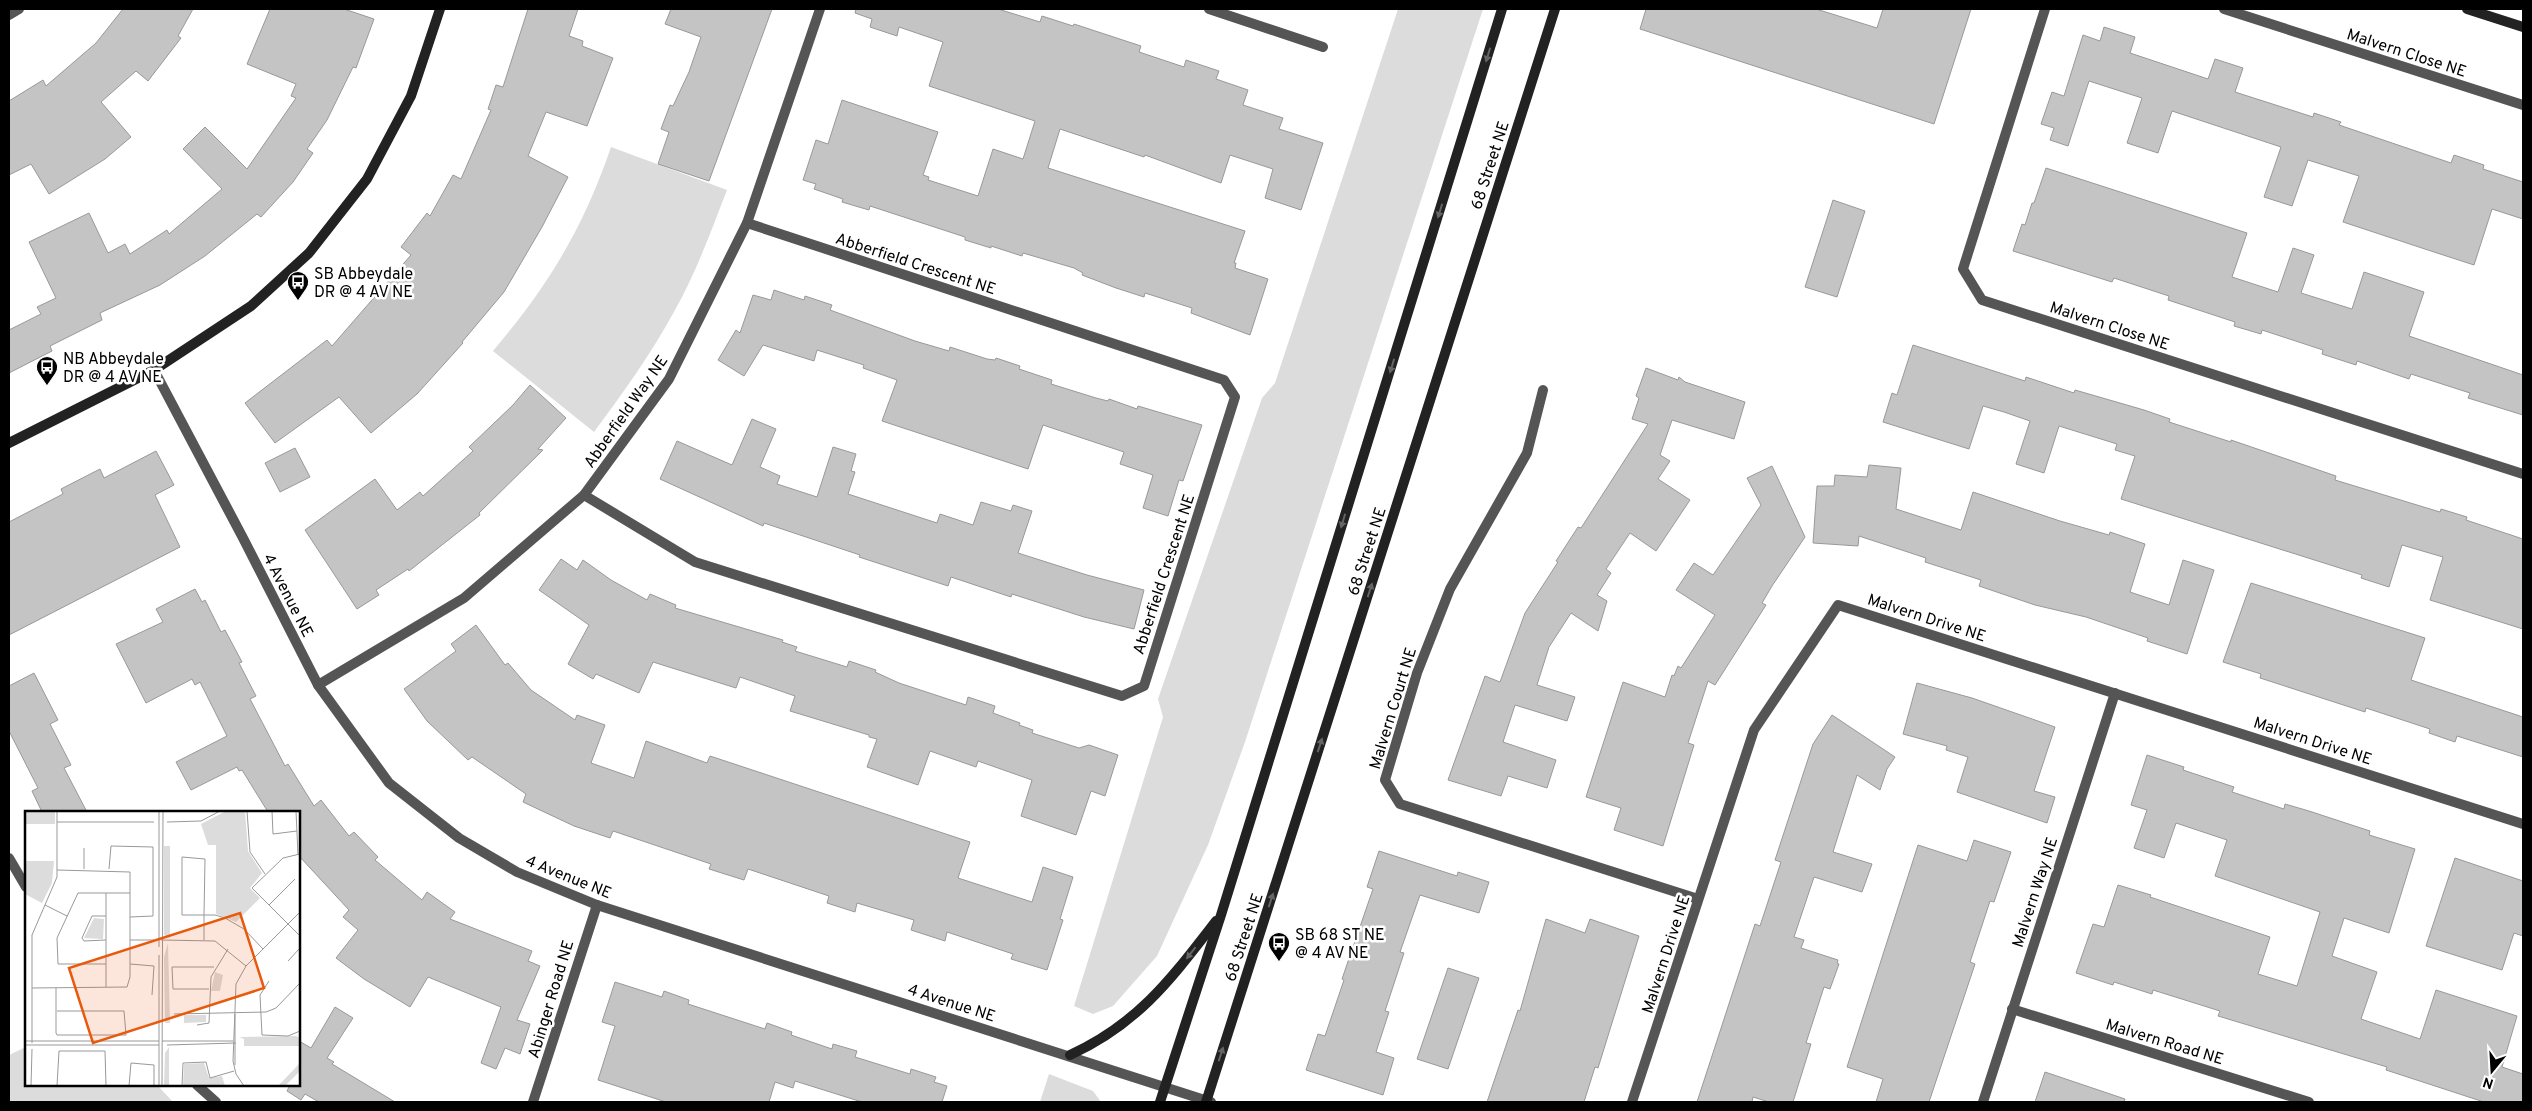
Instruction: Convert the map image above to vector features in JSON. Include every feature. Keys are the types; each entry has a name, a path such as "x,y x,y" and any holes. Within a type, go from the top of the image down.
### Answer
{"main road":[{"path":"9,443 154,370 251,306 309,253 367,179 410,96 440,9"},
{"name":"68 Street NE","path":"1160,1102 1221,915 1502,9"},
{"name":"68 Street NE","path":"1207,1102 1555,9"},
{"path":"2467,9 2523,27"},
{"path":"1070,1056 1091,1046 1124,1025 1164,988 1221,915"}],"street":[{"path":"9,15 19,9"},
{"name":"Abberfield Way NE","path":"318,686 464,598 584,495 669,379 747,223 820,9"},
{"path":"1209,9 1323,47"},
{"name":"Malvern Close NE","path":"2046,9 1963,270 1982,300 2523,474"},
{"name":"Malvern Close NE","path":"2224,9 2523,105"},
{"name":"Abberfield Crescent NE","path":"584,495 695,562 1122,696 1144,686 1235,397 1224,380 747,223"},
{"name":"4 Avenue NE","path":"154,370 243,538 318,686 389,783 459,838 518,872 597,905 1165,1086 1207,1102"},
{"name":"Malvern Court NE","path":"1543,390 1527,453 1450,589 1417,673 1385,780 1400,804 1698,899"},
{"name":"Malvern Drive NE","path":"1632,1102 1754,730 1838,605 2523,824"},
{"name":"Malvern Way NE","path":"1983,1102 2115,693"},
{"path":"9,858 25,885"},
{"name":"Abinger Road NE","path":"533,1102 597,905"},
{"name":"Malvern Road NE","path":"2012,1009 2309,1102"},
{"path":"198,1086 216,1102"}],"shaded area":[{"path":"1398,9 1483,9 1245,742 1208,845 1157,956 1113,1006 1093,1014 1074,1006 1163,717 1158,699 1262,398 1275,383"},
{"path":"611,147 727,190 683,296 636,373 594,432 493,351 531,303 562,255 588,204"},
{"path":"25,1047 25,1086 158,1086 173,1102 9,1102 9,1055"},
{"path":"1049,1074 1093,1091 1101,1102 1040,1102"}],"building":[{"path":"123,9 193,9 178,36 181,38 148,81 136,71 101,102 131,137 105,159 49,194 31,164 9,175 9,101 43,80 46,86 96,43"},
{"path":"270,9 344,9 374,19 356,68 353,67 327,120 307,149 313,153 293,182 261,217 257,214 205,256 160,285 100,313 102,320 50,346 52,351 9,373 9,330 41,314 37,307 56,298 29,242 89,213 108,253 125,244 130,254 167,230 169,234 222,189 183,149 205,127 247,169 296,98 291,96 296,84 247,64"},
{"path":"528,9 578,9 569,36 583,41 582,46 613,58 587,126 546,112 528,156 568,177 542,227 504,292 463,343 417,394 371,433 339,397 275,443 245,403 327,340 332,346 411,255 401,247 427,213 430,216 453,175 461,179 491,110 488,109 496,85 503,87"},
{"path":"671,9 772,9 709,181 658,164 669,132 661,129 670,105 673,106 689,72 701,37 665,24"},
{"path":"856,9 998,9 1040,22 1042,16 1073,26 1074,24 1141,46 1139,52 1184,67 1186,60 1219,71 1216,79 1248,90 1243,105 1283,118 1279,129 1323,143 1301,210 1265,198 1273,169 1230,155 1221,183 1145,155 1144,157 1060,129 1048,168 1245,231 1234,263 1236,263 1235,268 1268,279 1250,335 1191,313 1192,308 1145,293 1144,297 1116,288 1082,275 1083,273 1074,268 1023,253 1022,256 991,246 991,248 965,240 965,237 870,206 869,210 842,202 843,199 814,189 816,184 803,180 816,140 828,144 842,100 938,132 923,175 929,177 928,180 978,196 993,149 1023,159 1035,121 929,86 943,42 899,27 897,36 870,27 872,19 855,13"},
{"path":"1646,9 1816,9 1877,28 1883,9 1971,9 1934,124 1640,29"},
{"path":"2104,27 2135,37 2130,53 2208,79 2215,59 2243,68 2235,92 2313,117 2314,113 2341,122 2339,125 2451,163 2454,155 2484,165 2483,169 2523,182 2523,219 2492,209 2474,265 2343,222 2359,176 2308,160 2292,206 2264,197 2281,147 2172,111 2158,153 2127,143 2142,98 2089,81 2068,146 2050,140 2054,128 2041,124 2052,92 2064,96 2083,35 2100,41"},
{"path":"2046,168 2247,233 2232,277 2278,292 2293,248 2314,255 2301,293 2352,309 2364,272 2424,292 2409,336 2523,375 2523,415 2468,398 2470,393 2411,374 2409,379 2357,361 2356,365 2322,354 2323,350 2262,330 2261,334 2234,326 2235,322 2168,300 2169,296 2114,278 2112,282 2013,251 2022,224 2025,225 2032,203 2034,203"},
{"path":"1833,200 1865,211 1837,297 1805,287"},
{"path":"774,290 804,300 805,296 832,305 830,310 915,341 949,351 950,347 987,359 995,360 996,358 1020,366 1019,369 1052,380 1051,384 1096,398 1108,401 1109,399 1137,409 1138,406 1202,425 1183,481 1179,480 1168,516 1143,508 1153,475 1120,464 1124,452 1043,425 1028,469 882,421 897,380 863,368 864,365 817,350 814,361 763,345 744,376 718,360 736,330 740,333 753,295 771,300"},
{"path":"1913,345 2025,381 2026,377 2074,393 2075,390 2144,410 2170,419 2169,422 2231,442 2231,440 2336,476 2335,480 2440,512 2441,509 2467,517 2466,520 2523,539 2523,629 2430,600 2443,557 2402,545 2389,587 2361,578 2362,575 2121,499 2135,456 2115,450 2117,444 2059,426 2044,473 2016,464 2030,421 2004,412 1983,406 1969,449 1883,422 1892,393 1897,395"},
{"path":"1646,368 1678,380 1679,377 1685,382 1745,402 1734,439 1672,420 1660,455 1670,461 1658,479 1690,500 1656,551 1630,533 1606,569 1611,573 1597,595 1607,601 1598,631 1571,613 1549,647 1537,685 1575,697 1567,721 1515,705 1503,742 1556,760 1547,788 1508,776 1501,796 1448,780 1485,676 1500,682 1525,613 1578,527 1581,528 1648,424 1632,419 1639,398 1636,396"},
{"path":"530,385 566,418 538,449 543,450 479,513 480,515 409,571 408,569 376,590 379,595 357,609 305,530 375,479 397,510 420,492 423,496 473,451 469,447 513,405"},
{"path":"752,419 776,429 760,467 780,476 777,484 817,497 833,447 856,454 851,471 855,472 848,494 937,523 940,514 973,525 981,502 1011,511 1013,505 1032,511 1018,553 1087,575 1144,590 1134,629 1084,617 1012,594 1011,597 951,577 948,586 764,523 763,526 660,479 677,441 732,465"},
{"path":"295,448 310,477 280,492 265,463"},
{"path":"156,451 174,485 155,495 180,547 9,635 9,522 63,494 61,489 100,469 104,478"},
{"path":"1869,465 1901,468 1896,509 1961,530 1973,492 2060,521 2109,535 2110,532 2145,544 2130,592 2169,605 2183,560 2214,570 2187,654 2147,641 2148,638 2086,617 2035,605 1979,586 1981,580 1925,562 1926,558 1859,536 1858,546 1813,543 1817,486 1834,486 1835,475 1867,477"},
{"path":"1772,466 1805,537 1772,586 1762,603 1766,605 1715,685 1708,681 1688,743 1694,745 1663,846 1614,830 1621,808 1586,797 1623,682 1665,697 1672,675 1674,676 1678,666 1681,668 1715,615 1676,590 1694,563 1713,575 1761,505 1747,478"},
{"path":"561,559 577,570 583,560 611,580 647,600 650,594 676,605 675,608 783,640 782,642 797,647 795,651 847,667 849,661 876,670 875,672 899,683 966,705 968,697 995,706 993,713 1020,723 1019,725 1033,730 1032,733 1079,748 1089,745 1118,755 1105,796 1091,791 1076,835 1021,816 1032,780 978,761 976,767 930,751 918,785 867,767 877,739 790,711 795,696 740,677 736,688 653,662 639,693 596,674 593,679 568,664 589,625 539,590"},
{"path":"2251,583 2425,638 2411,680 2523,717 2523,757 2457,736 2455,742 2429,733 2430,729 2366,708 2365,712 2260,678 2261,674 2223,662"},
{"path":"195,589 202,602 205,600 221,632 225,630 242,662 239,663 256,696 250,699 285,766 288,764 314,806 321,800 349,836 354,832 378,857 375,860 422,900 427,892 455,912 450,919 532,951 528,961 540,966 517,1020 530,1024 520,1054 505,1048 496,1069 481,1063 501,1007 428,977 410,1007 364,979 336,958 358,930 343,917 349,910 300,857 300,811 267,811 242,770 239,771 237,767 191,790 176,762 227,736 200,682 195,685 192,679 146,703 116,644 163,622 156,609"},
{"path":"476,625 505,665 508,663 531,690 575,720 577,715 605,725 591,763 634,778 646,741 707,763 710,756 970,842 958,878 1032,902 1043,867 1073,877 1060,919 1063,920 1047,970 1011,959 1013,954 947,932 945,941 911,930 914,920 857,903 855,912 827,903 829,896 748,869 744,880 709,869 711,864 613,831 610,838 574,826 523,802 526,794 472,757 468,760 427,721 404,689 456,651 451,644"},
{"path":"34,673 58,720 50,724 71,765 64,768 86,811 42,811 32,791 38,788 9,731 9,686"},
{"path":"1917,683 1972,698 2055,727 2034,791 2055,797 2047,823 1957,792 1968,757 1946,750 1947,746 1903,734"},
{"path":"1832,715 1895,757 1887,769 1880,790 1857,775 1833,852 1872,864 1862,892 1814,877 1794,937 1804,940 1801,948 1838,960 1837,963 1839,964 1830,989 1824,987 1806,1043 1811,1044 1793,1102 1769,1102 1753,1097 1752,1102 1697,1102 1755,924 1760,926 1781,862 1775,860 1813,744"},
{"path":"2147,755 2184,767 2183,770 2234,787 2232,792 2284,809 2285,804 2309,811 2370,831 2369,835 2415,849 2389,933 2344,918 2332,956 2377,972 2361,1019 2420,1039 2436,990 2517,1016 2502,1067 2523,1074 2523,1102 2484,1102 2386,1070 2387,1067 2218,1016 2220,1011 2153,990 2152,994 2114,982 2113,985 2076,973 2093,924 2104,927 2118,885 2270,937 2258,974 2297,986 2320,912 2215,876 2227,840 2176,823 2164,858 2134,848 2147,810 2131,805"},
{"path":"1974,840 2011,852 1994,902 1990,901 1970,962 1975,964 1929,1102 1876,1102 1883,1079 1847,1067 1918,845 1967,861"},
{"path":"1379,851 1457,876 1458,872 1489,882 1479,913 1420,895 1400,952 1404,953 1385,1011 1389,1012 1376,1052 1394,1058 1383,1095 1306,1070 1318,1034 1325,1036 1344,980 1342,979 1373,889 1367,887"},
{"path":"2455,858 2523,881 2523,936 2514,933 2502,970 2426,946"},
{"path":"1546,919 1585,933 1590,919 1639,936 1598,1068 1595,1067 1584,1102 1487,1102 1518,1010 1520,1011"},
{"path":"1448,968 1479,978 1448,1069 1417,1059"},
{"path":"615,982 662,997 664,991 689,1000 688,1004 765,1029 767,1023 792,1032 791,1035 832,1049 833,1044 857,1051 855,1057 910,1074 911,1069 936,1077 934,1082 947,1086 942,1102 862,1102 795,1081 793,1088 775,1082 769,1102 666,1102 598,1080 615,1026 602,1022"},
{"path":"335,1007 353,1018 327,1058 334,1062 332,1064 395,1102 319,1102 305,1094 301,1100 287,1091 290,1086 300,1086 300,1042 311,1048"},
{"path":"2045,1072 2125,1099 2124,1102 2035,1102"}],"place":[{"name":"SB Abbeydale DR @ 4 AV NE","path":"298,301"},
{"name":"NB Abbeydale DR @ 4 AV NE","path":"47,386"},
{"name":"SB 68 ST NE @ 4 AV NE","path":"1279,962"}]}
